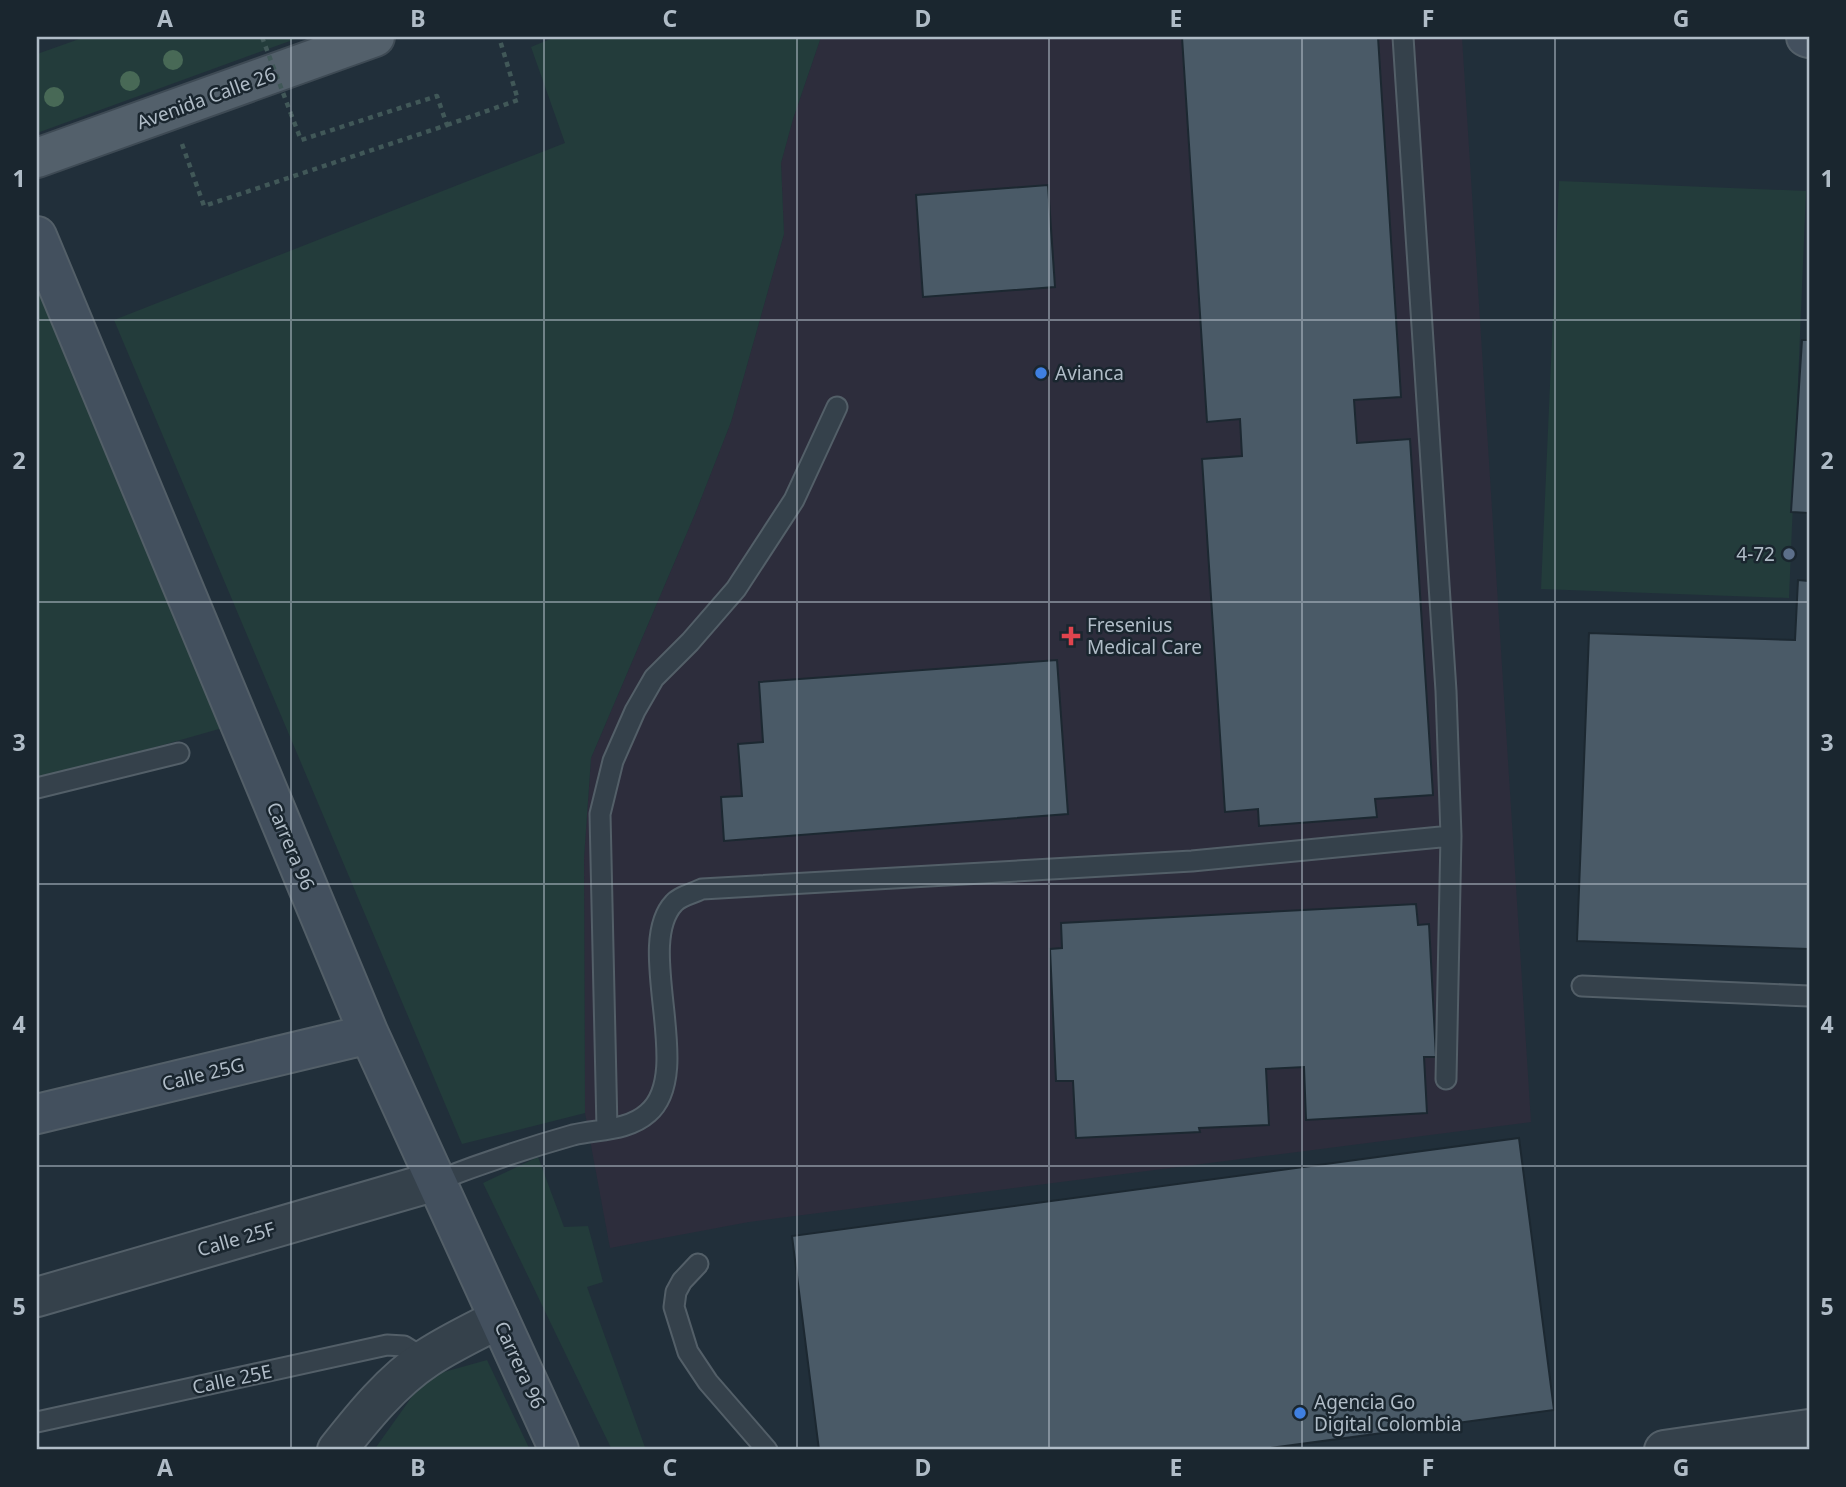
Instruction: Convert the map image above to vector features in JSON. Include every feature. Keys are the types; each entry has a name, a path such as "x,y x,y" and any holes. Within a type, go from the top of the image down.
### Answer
{"main road":[{"name":"Avenida Calle 26","path":"37,158 375,37"}],"street":[{"name":"Carrera 96","path":"37,236 369,1034 559,1450"},
{"name":"Calle 25G","path":"37,1114 369,1034"},
{"name":"Calle 25F","path":"37,1297 436,1181"},
{"path":"337,1450 394,1385 425,1359 499,1319"},
{"path":"1664,1450 1809,1429"}],"lane":[{"path":"1403,37 1446,691 1451,836 1446,1079"},
{"path":"607,1129 600,814 613,761 635,711 654,678 736,589 794,500 837,407"},
{"path":"37,788 179,753"},
{"path":"436,1181 574,1135 636,1123 651,1111 663,1094 667,1058 659,943 663,918 675,901 702,889 1192,861 1451,836"},
{"path":"1582,986 1809,996"},
{"path":"698,1264 682,1281 676,1292 674,1307 688,1352 708,1382 767,1450"},
{"name":"Calle 25E","path":"37,1422 387,1345 404,1346 425,1359"}],"path":[{"path":"262,37 301,140 437,96 447,125"},
{"path":"171,110 204,206 518,100 499,37"}],"shaded area":[{"name":"Fresenius Medical Care","path":"821,37 1462,37 1531,1122 749,1222 610,1248 585,1113 584,858 591,758 695,514 731,422 784,234 781,163"}],"green space":[{"path":"85,37 301,37 37,133 37,54"},
{"path":"555,37 821,37 781,163 784,234 731,422 695,514 591,758 584,858 585,1113 462,1144 114,320 565,143 531,47"},
{"path":"1559,181 1806,191 1789,598 1541,589"},
{"path":"37,236 240,723 37,781"},
{"path":"538,1157 564,1227 588,1226 603,1282 587,1287 646,1450 612,1450 483,1183"},
{"path":"487,1360 530,1450 374,1450 426,1377"}],"building":[{"path":"1182,37 1378,37 1401,397 1354,400 1357,443 1410,439 1433,795 1375,799 1377,817 1259,826 1258,809 1225,812 1202,459 1242,456 1240,419 1207,422"},
{"path":"1048,185 1055,287 923,297 916,195"},
{"path":"1802,340 1809,340 1809,513 1791,512"},
{"path":"1798,580 1809,581 1809,949 1577,941 1589,633 1795,640"},
{"path":"1057,660 1068,814 724,841 721,797 742,796 738,744 763,742 759,682"},
{"path":"1416,904 1418,925 1429,924 1436,1057 1424,1057 1427,1113 1306,1120 1304,1067 1266,1069 1269,1125 1199,1128 1200,1132 1076,1138 1073,1081 1056,1081 1050,949 1062,948 1061,923"},
{"path":"1519,1138 1554,1410 1256,1450 819,1450 792,1236"}],"place":[{"name":"Avianca","path":"1041,373"},
{"name":"4-72","path":"1789,554"},
{"name":"Fresenius Medical Care","path":"1071,636"},
{"name":"Agencia Go Digital Colombia","path":"1300,1413"}]}
